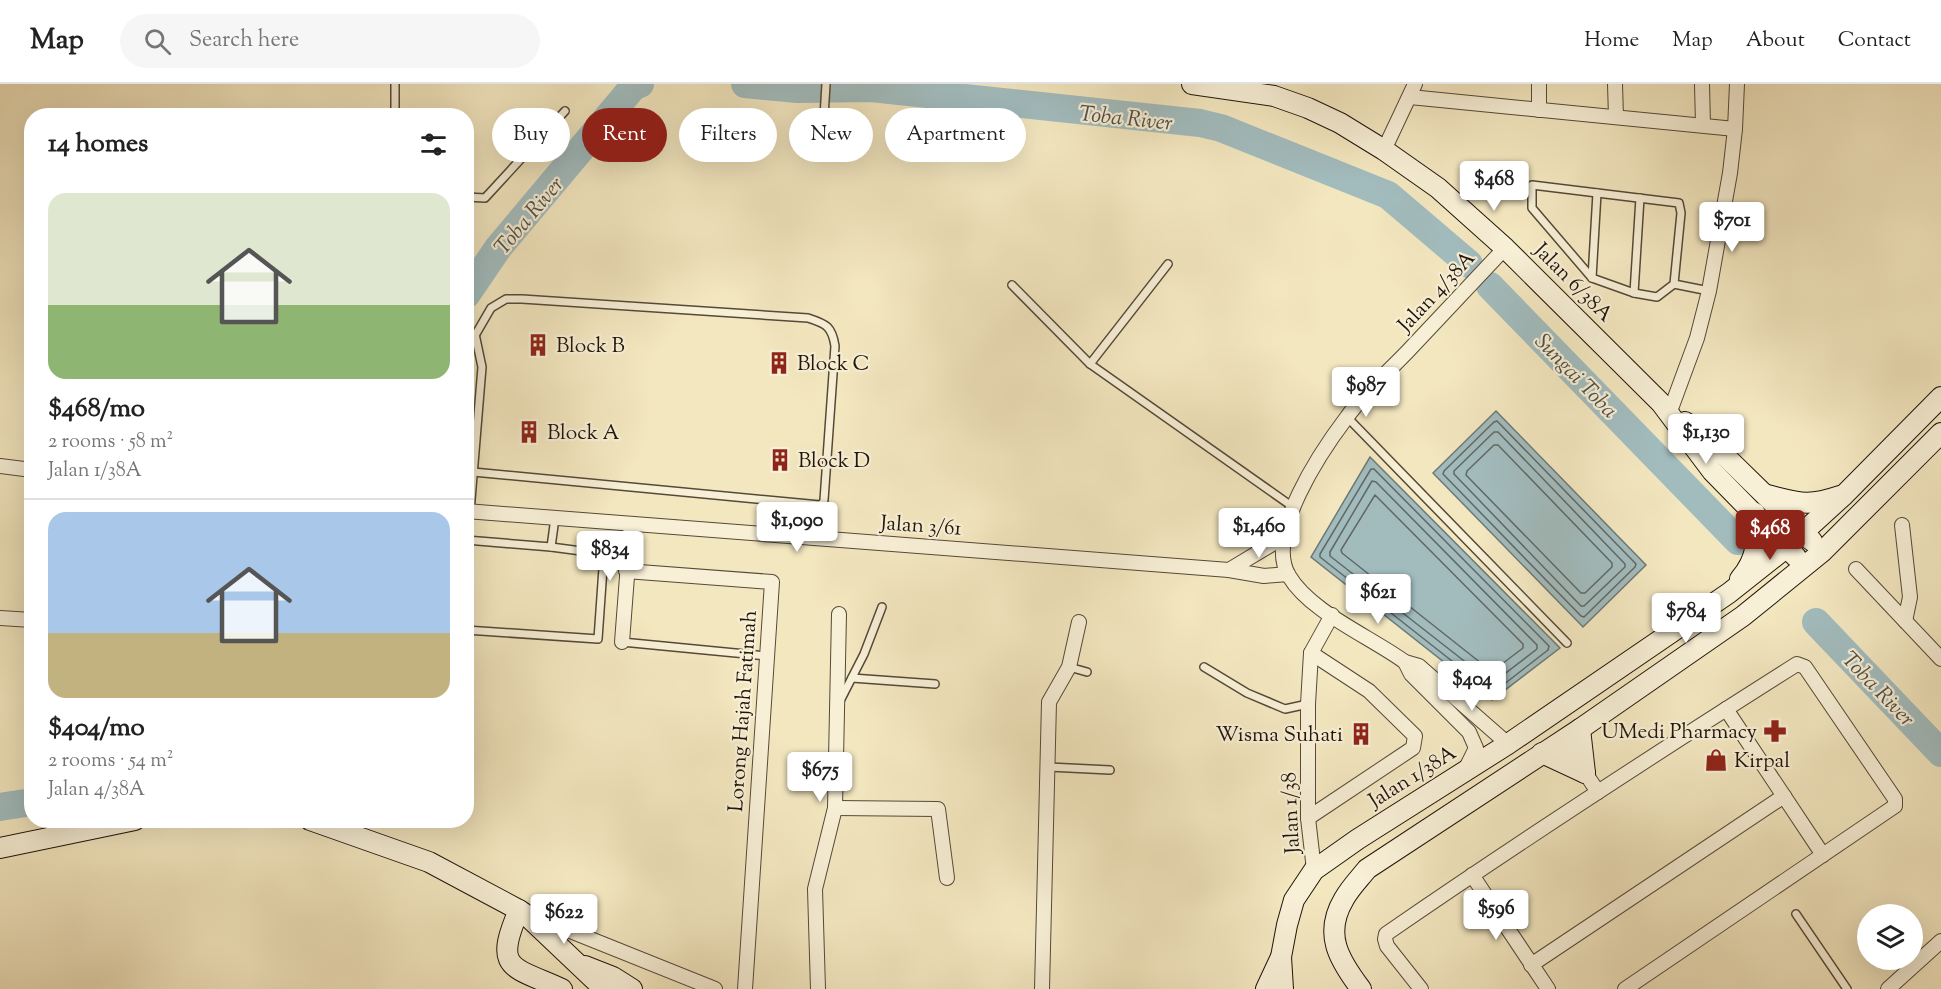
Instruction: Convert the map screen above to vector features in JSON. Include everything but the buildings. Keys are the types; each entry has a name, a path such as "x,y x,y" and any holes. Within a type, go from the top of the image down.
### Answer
{"main road":[{"name":"Jalan 6/38A","path":"1192,84 1274,96 1308,108 1340,123 1384,150 1457,203 1667,409 1724,455 1822,552"},
{"name":"Jalan 1/38A","path":"1282,989 1281,957 1287,925 1294,900 1314,870 1358,839 1508,744 1729,592 1787,547 1844,495 1941,397"},
{"name":"Jalan 6/38A","path":"1667,409 1712,471 1804,565"},
{"path":"1467,770 1489,767 1558,733 1580,729 1743,616 1822,552 1941,433"},
{"path":"1764,494 1807,504 1819,503 1844,495"},
{"path":"1729,592 1747,571 1757,542 1755,513"},
{"path":"1361,989 1339,957 1334,939 1335,921 1344,899 1367,869 1542,753 1622,665"},
{"path":"1580,729 1585,773"},
{"path":"1542,753 1585,773"},
{"path":"0,848 96,828"},
{"path":"333,828 429,862 522,912 575,961 609,983 632,989"},
{"path":"522,912 507,941 505,949 507,959 515,968 562,989"},
{"path":"1266,989 1281,957"}],"street":[{"path":"1539,84 1539,110"},
{"path":"1615,84 1616,117"},
{"path":"1702,84 1703,126"},
{"path":"1667,409 1697,338 1709,291 1730,173 1737,84"},
{"path":"1384,150 1412,90 1539,110 1735,129"},
{"name":"Jalan 4/38A","path":"1505,248 1347,417 1310,473 1293,507 1282,552 1288,574 1296,587 1311,601 1405,662 1419,666 1508,744"},
{"path":"0,466 24,469"},
{"name":"Jalan 3/61","path":"474,512 1229,570 1264,576 1288,574"},
{"path":"622,642 631,524"},
{"path":"1902,525 1910,597 1905,621"},
{"path":"1229,570 1284,537"},
{"path":"1856,569 1941,659"},
{"name":"Lorong Hajah Fatimah","path":"626,571 772,582 744,989"},
{"path":"818,989 814,889 835,808 839,614"},
{"name":"Jalan 1/38","path":"1314,870 1308,818 1308,704 1311,653 1332,615"},
{"path":"0,618 24,620"},
{"path":"1042,989 1049,702 1069,667 1079,622"},
{"path":"1308,818 1413,748 1415,736 1369,691 1311,653"},
{"name":"Jalan 4/38A","path":"1405,662 1411,674 1469,732 1476,748 1467,770"},
{"path":"1421,989 1387,946 1386,934 1726,709 1797,664 1805,667 1895,798 1895,806 1625,989"},
{"path":"1726,709 1823,855"},
{"path":"1558,733 1598,792"},
{"path":"1531,965 1784,796"},
{"path":"835,808 938,809 947,878"},
{"path":"1472,875 1548,989"},
{"path":"522,912 715,989"},
{"path":"1888,989 1941,941"}],"lane":[{"path":"395,84 395,108"},
{"path":"825,108 826,84"},
{"path":"474,197 485,198 518,162"},
{"path":"1532,185 1597,193 1640,198 1679,203 1681,213 1674,284 1657,297 1634,293 1592,278 1532,208 1532,185"},
{"path":"1592,278 1597,193"},
{"path":"1634,293 1640,198"},
{"path":"1090,364 1168,264"},
{"path":"1674,284 1709,291"},
{"path":"1012,285 1090,364 1293,507"},
{"path":"474,460 482,367 475,334 491,308 506,299 808,318 825,324 833,334 835,346 824,500 820,505 474,472"},
{"path":"1347,417 1567,643"},
{"path":"552,547 555,518"},
{"path":"474,541 604,554 598,639 474,631"},
{"path":"837,707 864,654 882,607"},
{"path":"622,642 767,656"},
{"path":"1069,667 1087,672"},
{"path":"1204,667 1247,693 1285,709 1308,704"},
{"path":"852,678 935,684"},
{"path":"1049,767 1110,770"},
{"path":"1796,914 1847,989"}],"water":[{"path":"1496,411 1646,565 1583,627 1433,473"},
{"path":"1370,457 1560,648 1492,700 1311,557"}],"waterway":[{"name":"Toba River","path":"474,283 498,248 633,87 640,84"},
{"name":"Toba River","path":"745,84 797,89 871,88 1200,123 1221,128 1388,195 1469,264"},
{"name":"Sungai Toba","path":"1490,286 1738,541"},
{"name":"Toba River","path":"1816,622 1941,753"},
{"name":"Toba River","path":"0,807 24,803"}],"place":[{"name":"Block B","path":"538,345"},
{"name":"Block C","path":"779,363"},
{"name":"Block A","path":"529,432"},
{"name":"Block D","path":"780,460"},
{"name":"UMedi Pharmacy","path":"1775,731"},
{"name":"Wisma Suhati","path":"1361,734"},
{"name":"Kirpal","path":"1716,760"}]}
